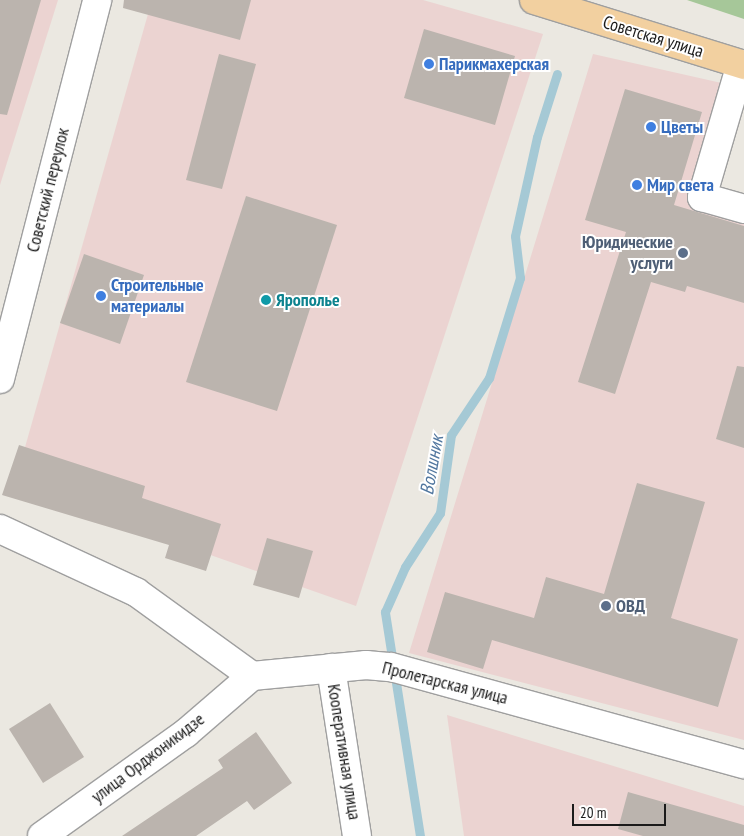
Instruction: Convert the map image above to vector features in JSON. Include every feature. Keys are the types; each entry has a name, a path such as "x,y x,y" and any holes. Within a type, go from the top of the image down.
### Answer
{"main road":[{"name":"Советская улица","path":"534,0 743,64"}],"street":[{"name":"Советский переулок","path":"0,379 97,0"},
{"path":"743,64 702,197 744,209"},
{"path":"0,529 136,592 252,676"},
{"name":"Пролетарская улица","path":"252,676 331,668 392,667 744,764"},
{"name":"Кооперативная улица","path":"331,668 357,836"},
{"name":"улица Орджоникидзе","path":"42,836 186,733 252,676"}],"shaded area":[{"path":"0,0 58,0 0,185"},
{"path":"152,0 423,0 543,34 356,606 14,486"},
{"path":"593,54 726,84 691,196 744,213 744,740 409,653"},
{"path":"447,715 744,806 744,836 464,836"}],"green space":[{"path":"687,0 744,0 744,19"}],"building":[{"path":"0,0 41,0 7,115 0,114"},
{"path":"124,0 251,0 240,40 123,8"},
{"path":"424,29 515,56 495,125 404,98"},
{"path":"219,54 256,64 222,189 186,180"},
{"path":"625,89 702,112 674,205 744,226 744,303 687,286 685,292 651,282 615,394 578,382 626,232 585,220"},
{"path":"246,196 337,225 277,411 186,382"},
{"path":"84,254 144,275 120,344 60,323"},
{"path":"737,366 744,367 744,448 716,439"},
{"path":"19,445 145,486 142,498 221,524 206,571 165,558 169,545 2,495"},
{"name":"ОВД","path":"637,483 705,502 671,618 738,639 718,707 492,640 483,669 427,652 445,592 534,618 546,577 604,594"},
{"path":"267,538 313,551 299,598 253,585"},
{"path":"50,703 84,757 43,783 9,729"},
{"path":"256,732 292,783 254,810 247,801 196,836 122,836 223,768 218,760"},
{"path":"628,792 744,825 744,836 643,836 618,829"}],"waterway":[{"name":"Волшник","path":"420,836 385,612 405,567 440,513 451,435 489,378 520,278 515,236 537,137 557,74"}],"place":[{"name":"Парикмахерская","path":"429,64"},
{"name":"Цветы","path":"651,127"},
{"name":"Мир света","path":"637,185"},
{"name":"Юридические услуги","path":"683,253"},
{"name":"Строительные материалы","path":"101,296"},
{"name":"Ярополье","path":"266,300"},
{"name":"ОВД","path":"606,606"}]}
